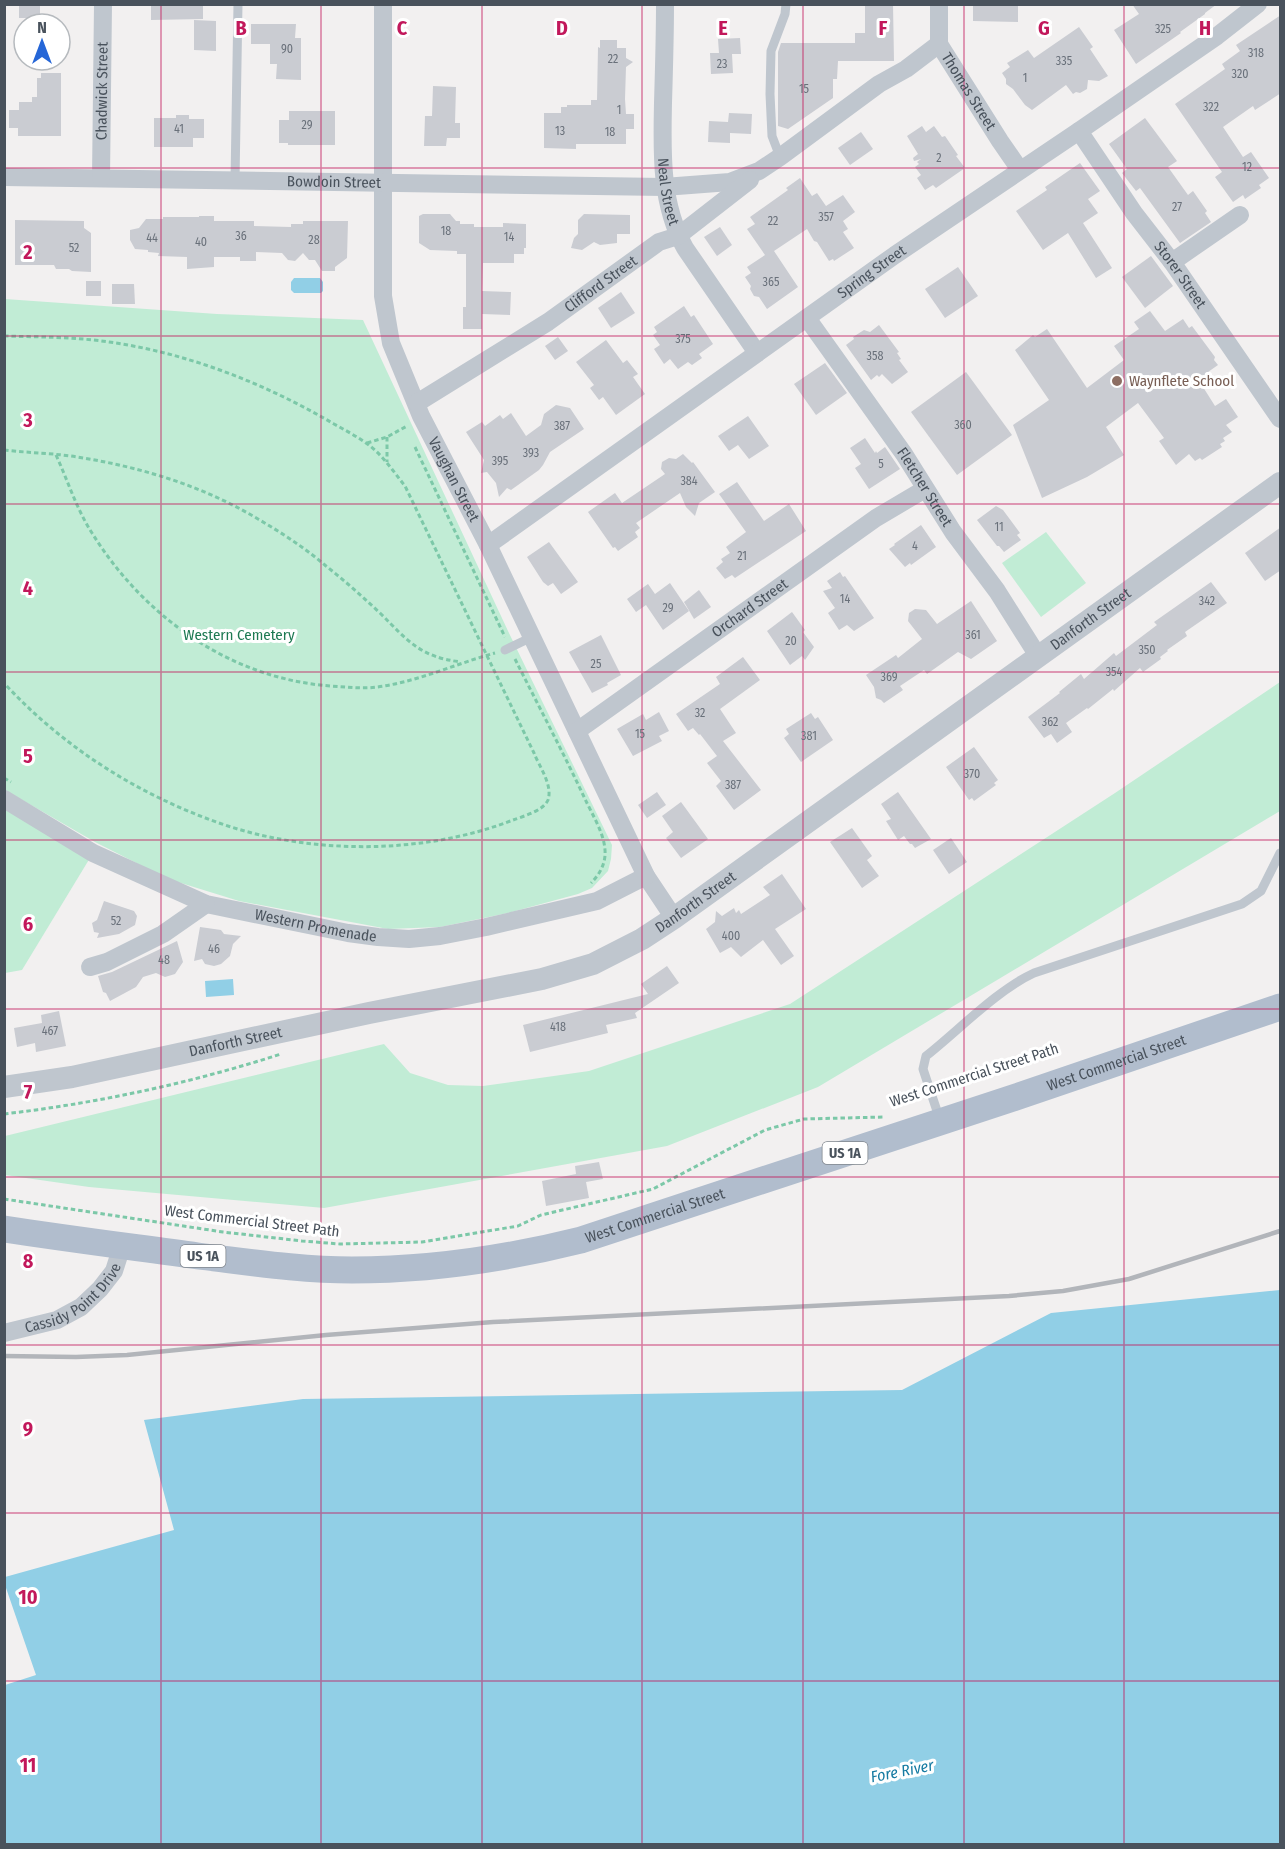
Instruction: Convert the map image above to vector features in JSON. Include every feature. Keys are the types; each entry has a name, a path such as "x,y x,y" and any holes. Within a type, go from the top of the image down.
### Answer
{"main road":[{"name":"West Commercial Street","path":"4,1229 293,1267 350,1270 403,1269 463,1264 541,1250 581,1240 1281,1007"}],"street":[{"name":"Chadwick Street","path":"101,178 103,4"},
{"name":"Vaughan Street","path":"382,4 383,296 391,343 419,410 488,544 645,876 674,918"},
{"name":"Neal Street","path":"664,4 662,157 664,187 678,236 757,353"},
{"name":"Thomas Street","path":"939,4 939,44 1020,170"},
{"name":"Spring Street","path":"488,544 895,255 1217,36 1258,4"},
{"name":"Clifford Street","path":"419,410 548,322 659,242 678,236 879,84 906,69 939,44"},
{"name":"Storer Street","path":"1079,131 1134,213 1172,262 1281,419"},
{"name":"Clifford Street","path":"664,187 730,182 759,171 780,157"},
{"name":"Bowdoin Street","path":"4,177 664,187"},
{"path":"1172,262 1240,214"},
{"name":"Fletcher Street","path":"807,318 898,445 953,532 996,591 1038,656"},
{"name":"Danforth Street","path":"4,1087 72,1077 369,1013 542,979 602,960 642,939 674,918 1281,483"},
{"name":"Orchard Street","path":"577,731 876,518 925,489"},
{"name":"Western Promenade","path":"9,791 93,853 206,904 348,933 409,939 440,936 597,901 645,876"},
{"path":"90,968 163,934 206,904"},
{"name":"Cassidy Point Drive","path":"4,1333 57,1320 81,1307 100,1289 114,1271 122,1246"}],"lane":[{"path":"235,180 238,4"},
{"path":"780,157 772,136 771,51 785,14 786,4"},
{"path":"508,649 532,637"},
{"path":"940,1122 923,1069 926,1056 996,997 1018,980 1034,973 1242,904 1261,891 1281,853"}],"path":[{"path":"4,336 107,341 162,352 211,368 279,395 366,443 387,462 405,486 549,786 547,802 526,815 482,832 401,844 336,846 311,844 251,832 222,824 172,805 118,776 53,731 4,682"},
{"path":"366,443 387,437 419,410"},
{"path":"387,437 387,462"},
{"path":"411,437 508,649 597,825 605,849 604,861 599,874 591,883 584,886"},
{"path":"4,450 76,457 141,470 194,487 241,509 280,532 326,566 417,648 441,659 463,662"},
{"path":"56,455 85,521 118,571 141,596 173,623 194,639 234,661 262,673 305,683 362,688 386,686 416,679 508,649"},
{"path":"4,778 9,791"},
{"name":"West Commercial Street Path","path":"4,1199 223,1232 302,1241 340,1244 422,1242 518,1226 541,1215 652,1189 765,1130 804,1119 892,1117"}],"green space":[{"name":"Western Cemetery","path":"5,299 217,314 363,320 508,631 612,845 608,871 592,888 508,913 440,927 388,929 239,901 168,879 95,842 5,790"},
{"path":"1046,532 1086,583 1041,617 1002,563"},
{"path":"1280,682 1280,811 818,1087 667,1146 324,1208 89,1187 5,1175 5,1136 384,1044 410,1073 448,1085 483,1086 589,1071 790,1004 1115,793"},
{"path":"4,799 93,853 22,970 5,973"}],"water":[{"path":"294,278 320,278 323,282 323,291 321,293 294,293 291,290 291,282"},
{"path":"233,979 234,995 206,997 205,981"},
{"name":"Fore River","path":"1280,1290 1280,1844 5,1844 5,1685 36,1675 5,1585 5,1577 174,1530 144,1420 303,1399 902,1390 1051,1313"}],"building":[{"path":"19,4 40,4 40,12 19,12"},
{"path":"151,4 203,4 203,19 151,20"},
{"path":"865,4 893,4 894,61 838,61 837,79 833,79 833,98 788,129 778,126 778,52 781,43 855,43 855,33 865,33"},
{"path":"973,4 1018,4 1018,22 973,21"},
{"path":"1132,4 1217,4 1181,33 1136,64 1114,30 1139,14"},
{"path":"1281,15 1281,93 1255,110 1253,106 1223,127 1243,157 1251,152 1269,178 1259,185 1261,188 1245,199 1243,195 1233,202 1215,177 1222,172 1175,104 1225,69 1222,64 1240,51 1236,45"},
{"path":"194,20 216,21 216,51 194,50"},
{"path":"251,24 296,24 295,38 301,38 301,80 276,79 277,64 270,64 270,44 251,44"},
{"path":"1079,27 1093,47 1090,49 1108,76 1099,81 1088,80 1087,89 1080,93 1073,94 1066,85 1032,110 1006,84 1002,73 1010,67 1007,63 1028,50 1034,58"},
{"path":"740,38 741,54 732,54 733,73 711,74 710,53 719,53 718,39"},
{"path":"600,40 617,40 617,48 626,48 626,58 633,62 626,67 625,99 626,114 634,114 634,129 626,129 626,144 576,144 576,149 544,148 544,113 561,113 561,107 591,105 591,100 597,100"},
{"path":"41,73 61,73 61,136 18,136 18,128 9,128 9,110 19,110 19,102 32,102 32,97 37,97 37,78 41,78"},
{"path":"433,86 456,87 455,123 460,123 460,138 447,138 446,146 424,146 425,116 432,116"},
{"path":"289,111 335,111 335,145 279,143 279,120 289,120"},
{"path":"729,113 752,114 751,134 730,133 730,143 708,142 709,121 728,122"},
{"path":"176,115 189,115 189,119 204,119 204,138 193,138 193,147 154,147 154,118 176,118"},
{"path":"1145,118 1177,161 1168,167 1188,195 1193,191 1207,211 1205,213 1211,222 1180,243 1140,188 1136,191 1122,173 1127,169 1109,144"},
{"path":"922,126 926,132 934,126 942,137 945,136 965,168 936,188 933,185 925,190 917,178 921,175 915,167 921,159 914,161 913,158 918,154 907,136"},
{"path":"861,132 873,149 850,165 838,148"},
{"path":"1080,163 1100,191 1088,199 1098,213 1083,223 1112,268 1096,278 1068,233 1043,250 1016,211"},
{"path":"800,178 812,196 817,193 826,206 843,195 855,212 843,221 848,229 843,232 854,248 834,261 833,259 829,261 807,229 774,251 798,287 767,309 759,297 754,296 745,277 751,273 747,267 765,255 747,229 755,224 750,217 788,190 786,188"},
{"path":"450,214 456,221 460,221 460,224 474,224 474,227 503,227 503,223 526,224 524,254 514,254 514,263 483,263 482,291 511,292 510,315 482,314 482,329 463,329 463,307 466,307 466,254 457,254 457,251 430,250 419,243 419,216"},
{"path":"584,214 630,215 630,234 617,234 617,243 600,245 594,242 582,250 571,248 578,234 578,220"},
{"path":"214,216 214,221 254,221 254,226 291,227 291,224 303,224 303,221 348,221 347,258 335,267 335,271 322,271 315,260 309,260 303,253 295,261 288,260 282,253 256,252 256,261 240,261 240,257 214,257 214,267 187,269 187,257 158,256 159,253 135,249 130,240 130,230 139,228 146,219"},
{"path":"15,220 84,221 84,228 91,233 91,272 56,269 54,265 15,265"},
{"path":"720,227 732,245 717,256 704,237"},
{"path":"1151,256 1173,286 1145,308 1122,277"},
{"path":"958,267 978,296 945,318 925,289"},
{"path":"86,281 101,281 101,296 86,296"},
{"path":"112,284 134,284 135,304 112,304"},
{"path":"621,292 635,313 611,328 598,308"},
{"path":"684,306 691,317 694,315 713,344 699,354 702,358 692,365 688,362 678,369 670,359 664,364 654,349 660,345 653,335 657,332 654,327"},
{"path":"1150,311 1165,331 1183,319 1189,328 1192,326 1215,357 1214,360 1218,365 1208,372 1209,377 1203,387 1215,406 1226,399 1238,417 1226,425 1232,432 1223,438 1225,441 1220,444 1222,447 1202,460 1200,458 1195,461 1189,454 1176,465 1159,441 1164,438 1138,403 1106,427 1124,455 1087,477 1042,498 1013,425 1049,400 1015,350 1033,335 1035,337 1047,329 1087,388 1124,360 1114,346 1139,329 1134,322"},
{"path":"879,325 899,352 897,353 901,359 899,360 908,372 892,384 882,374 871,380 846,345 864,330 870,332"},
{"path":"558,337 568,351 555,360 545,346"},
{"path":"606,340 623,363 627,360 638,374 633,377 645,394 616,415 603,397 599,400 590,388 594,385 576,362"},
{"path":"825,363 847,393 816,415 794,384"},
{"path":"966,372 1012,435 957,475 911,412"},
{"path":"556,405 570,408 584,429 550,452 539,470 511,490 507,488 499,497 496,483 487,472 481,473 484,460 466,432 482,422 485,426 500,415 503,419 511,413 526,436 541,425 544,414"},
{"path":"748,416 769,446 749,459 738,445 729,451 718,436"},
{"path":"865,438 875,453 885,447 900,469 869,489 855,468 861,464 850,448"},
{"path":"683,454 693,462 715,492 699,503 695,516 686,507 680,493 636,523 640,528 635,532 638,537 618,551 615,547 613,548 588,512 615,493 622,503 665,474 661,469 662,462 669,458 676,459"},
{"path":"737,482 764,521 789,504 806,531 735,578 732,575 725,579 716,568 723,562 721,559 730,553 726,547 746,532 719,494"},
{"path":"996,506 1003,510 1020,533 1017,535 1021,540 1004,552 977,520"},
{"path":"921,525 936,547 905,567 889,549"},
{"path":"1281,527 1281,570 1265,581 1245,553"},
{"path":"549,542 578,582 561,594 553,583 548,586 543,582 527,557"},
{"path":"840,572 874,618 854,631 847,625 839,630 828,613 835,608 823,591 832,588 827,581"},
{"path":"1211,582 1227,603 1185,632 1187,636 1167,650 1160,657 1161,659 1143,672 1140,668 1114,691 1113,689 1066,723 1072,732 1057,743 1051,734 1044,738 1028,717 1081,674 1084,679 1114,653 1116,656 1157,625 1154,622"},
{"path":"670,583 689,611 663,630 646,605 636,612 627,599 648,584 655,594"},
{"path":"699,590 711,607 694,619 684,602"},
{"path":"971,601 997,641 971,659 958,652 927,674 924,670 900,686 903,690 884,703 876,698 874,687 866,675 896,655 898,658 922,639 908,621 909,613 915,609 926,610 937,624"},
{"path":"792,612 814,647 805,660 802,656 790,665 767,631"},
{"path":"601,635 621,675 592,693 569,652"},
{"path":"743,657 760,680 720,709 736,733 723,741 761,790 734,810 716,786 721,781 707,763 717,756 700,734 693,728 688,731 676,714 720,684 716,677"},
{"path":"659,712 669,731 659,736 662,741 633,756 617,729 643,714 646,720"},
{"path":"811,713 815,719 818,717 833,740 801,762 784,738 789,734 786,729"},
{"path":"974,747 998,780 994,783 996,785 974,801 972,798 969,800 946,767"},
{"path":"657,792 666,805 647,818 638,805"},
{"path":"898,792 931,839 915,848 904,836 898,840 886,821 891,819 881,804"},
{"path":"681,802 708,839 681,858 666,838 673,832 662,816"},
{"path":"852,828 872,856 867,860 879,876 862,888 830,842"},
{"path":"951,838 967,862 949,874 933,850"},
{"path":"782,874 806,909 775,929 794,956 781,965 763,940 741,957 731,947 720,953 706,929 715,922 716,911 722,916 734,908 736,913 739,910 741,914 770,895 763,887"},
{"path":"104,901 134,911 137,916 135,925 119,934 97,938 99,933 94,932 92,923 97,920"},
{"path":"200,927 241,936 233,944 230,956 221,964 214,966 205,964 202,959 194,961"},
{"path":"177,941 183,962 175,974 165,977 156,973 143,977 136,987 110,1001 103,992 98,976 112,972"},
{"path":"667,966 679,983 635,1013 637,1018 606,1025 608,1033 530,1052 523,1025 648,994 641,984"},
{"path":"59,1011 66,1046 36,1052 35,1043 17,1047 14,1028 42,1023 41,1015"},
{"path":"599,1162 603,1179 586,1182 589,1198 546,1206 542,1181 576,1174 575,1166"}],"railway":[{"path":"4,1356 127,1355 326,1335 493,1322 1009,1296 1063,1291 1129,1279 1280,1231"}],"place":[{"name":"Waynflete School","path":"1117,381"}]}
